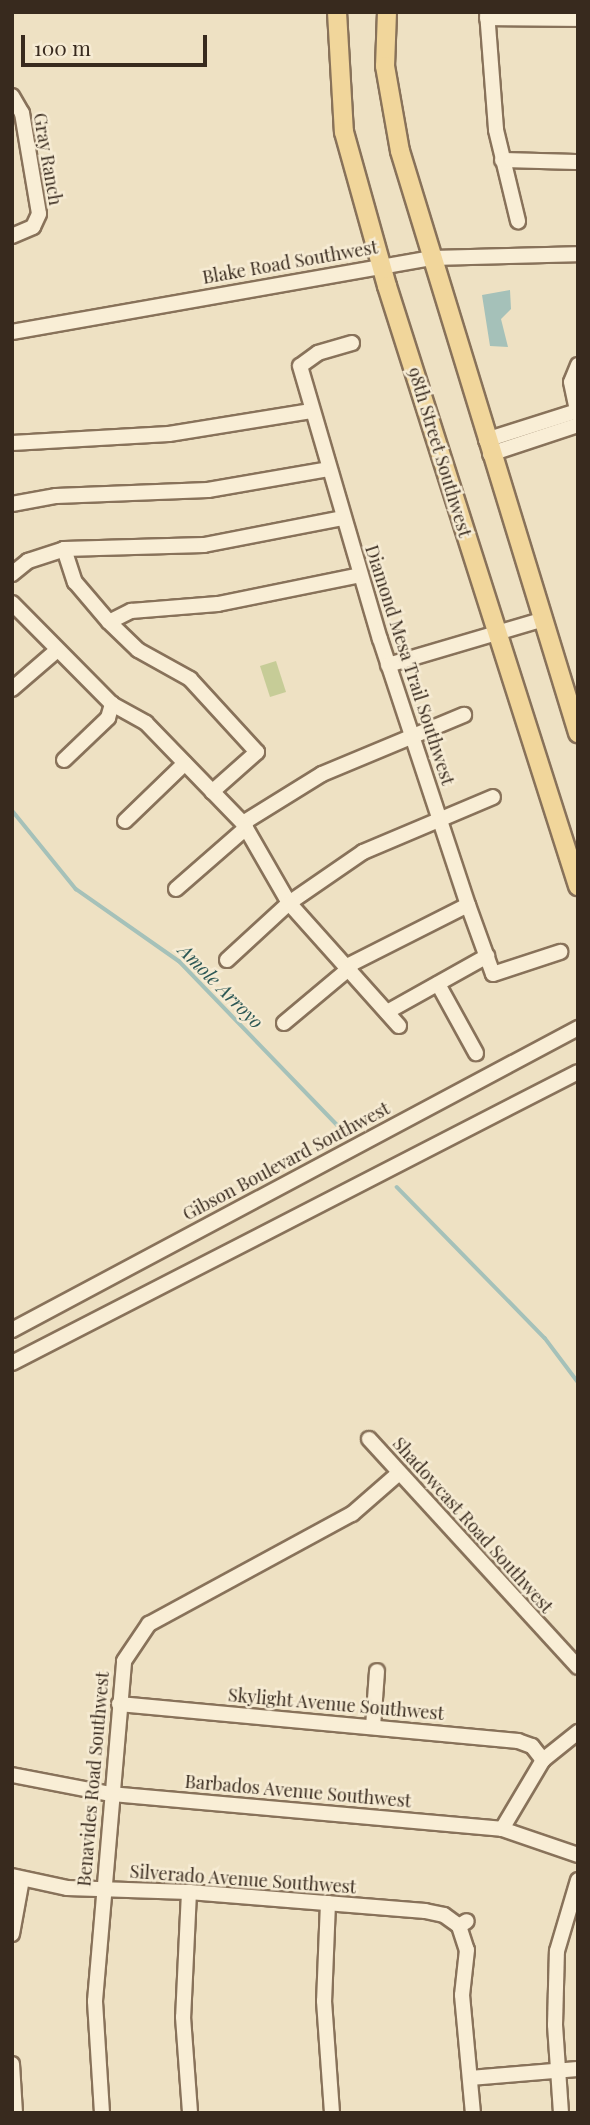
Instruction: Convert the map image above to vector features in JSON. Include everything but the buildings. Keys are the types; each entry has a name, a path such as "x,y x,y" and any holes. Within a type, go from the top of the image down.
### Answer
{"main road":[{"name":"98th Street Southwest","path":"337,12 344,132 381,265 578,886"},
{"path":"387,12 385,66 400,151 429,258 578,733"}],"street":[{"path":"518,221 502,160 487,15 578,19"},
{"name":"Gray Ranch","path":"12,236 33,227 39,214 22,113 13,97"},
{"path":"502,160 578,162"},
{"name":"Blake Road Southwest","path":"12,332 429,258 578,254"},
{"name":"Diamond Mesa Trail Southwest","path":"352,343 318,353 300,366 311,411 388,665 468,905 493,974 560,952"},
{"path":"488,447 577,417 571,382 578,365"},
{"path":"12,443 169,433 311,411"},
{"path":"12,504 56,496 208,490 328,468"},
{"path":"12,574 28,561 64,549 204,545 343,518"},
{"path":"64,549 75,582 109,622 138,650 190,679 257,752 212,792"},
{"path":"109,622 131,611 218,604 360,575"},
{"path":"12,603 56,651 112,704 146,723 244,826 289,903 350,966 399,1027"},
{"path":"388,665 541,620"},
{"path":"12,690 56,651"},
{"path":"64,760 108,719 112,704"},
{"path":"176,889 244,826 322,774 464,715"},
{"path":"125,821 185,763"},
{"path":"228,960 289,903 363,852 440,821 453,810 493,797"},
{"path":"284,1023 350,966 468,905"},
{"path":"387,1012 487,956"},
{"path":"438,984 476,1053"},
{"name":"Gibson Boulevard Southwest","path":"12,1329 578,1028"},
{"path":"12,1363 578,1072"},
{"name":"Shadowcast Road Southwest","path":"369,1439 578,1667"},
{"name":"Benavides Road Southwest","path":"102,2113 95,2001 102,1889 124,1661 149,1624 352,1514 399,1472"},
{"path":"373,1727 377,1671"},
{"name":"Skylight Avenue Southwest","path":"119,1704 518,1741 532,1746 543,1760"},
{"path":"502,1829 543,1760 578,1732"},
{"name":"Barbados Avenue Southwest","path":"12,1775 111,1794 502,1829 578,1855"},
{"path":"12,1934 17,1877"},
{"name":"Silverado Avenue Southwest","path":"17,1877 67,1888 189,1892 425,1911 463,1923 467,1950 462,1995 470,2078"},
{"path":"561,2113 557,1951 578,1880"},
{"path":"189,1892 183,2017 190,2113"},
{"path":"328,1903 324,2001 332,2113"},
{"path":"12,2064 15,2113"},
{"path":"473,2113 470,2078 578,2069"}],"green space":[{"path":"276,661 286,692 270,697 260,666"}],"water":[{"path":"510,290 511,309 501,319 508,347 490,346 482,295"}],"waterway":[{"name":"Amole Arroyo","path":"12,810 76,889 179,961 344,1132"},
{"name":"Amole Arroyo","path":"397,1187 545,1338 578,1382"}]}
